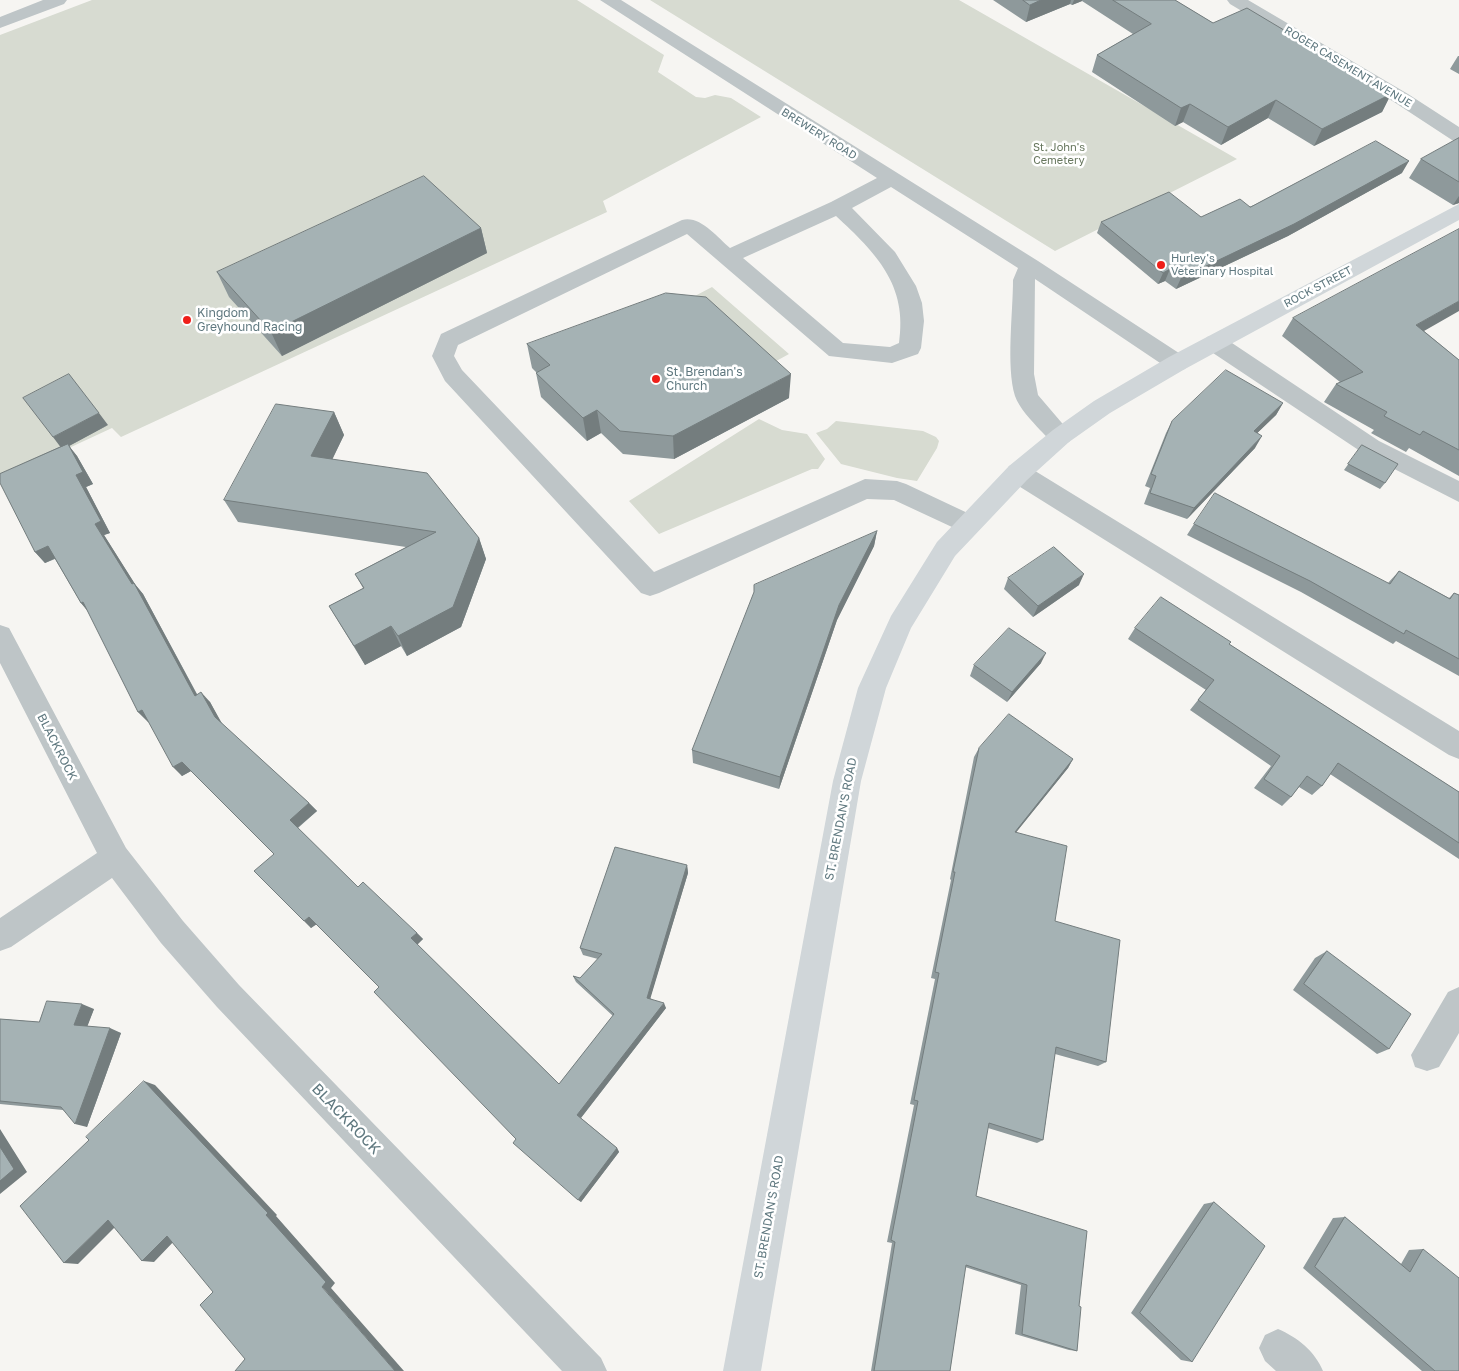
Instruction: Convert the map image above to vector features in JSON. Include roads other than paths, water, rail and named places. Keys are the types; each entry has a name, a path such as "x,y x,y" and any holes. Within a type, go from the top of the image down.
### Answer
{"main road":[{"name":"ROCK STREET","path":"1177,363 1459,211"},
{"name":"ST. BRENDAN'S ROAD","path":"742,1371 847,781 872,688 900,624 929,574 967,524 1018,473 1060,436 1102,407 1177,363"}],"street":[{"path":"0,23 58,0"},
{"name":"BREWERY ROAD","path":"609,0 1030,266 1177,363"},
{"name":"ROGER CASEMENT AVENUE","path":"1236,0 1401,98 1459,136"},
{"path":"728,257 838,207 891,179"},
{"path":"838,207 893,260 908,298 911,313 910,348 892,355 837,350 728,257 688,226 449,340 443,356 453,375 650,584 865,489 897,491 967,524"},
{"path":"1030,266 1024,280 1022,374 1027,396 1040,416 1060,436"},
{"path":"1215,343 1371,447 1459,492"},
{"path":"1018,473 1459,746"},
{"name":"BLACKROCK","path":"0,636 115,858 172,932 228,996 588,1371"},
{"path":"0,936 115,858"},
{"path":"1427,1055 1459,1003"}],"place":[{"name":"Hurley's Veterinary Hospital","path":"1161,265"},
{"name":"Kingdom Greyhound Racing","path":"187,320"},
{"name":"St. Brendan's Church","path":"656,379"}],"park label":[{"name":"St. John's Cemetery","path":"1059,154"}]}
